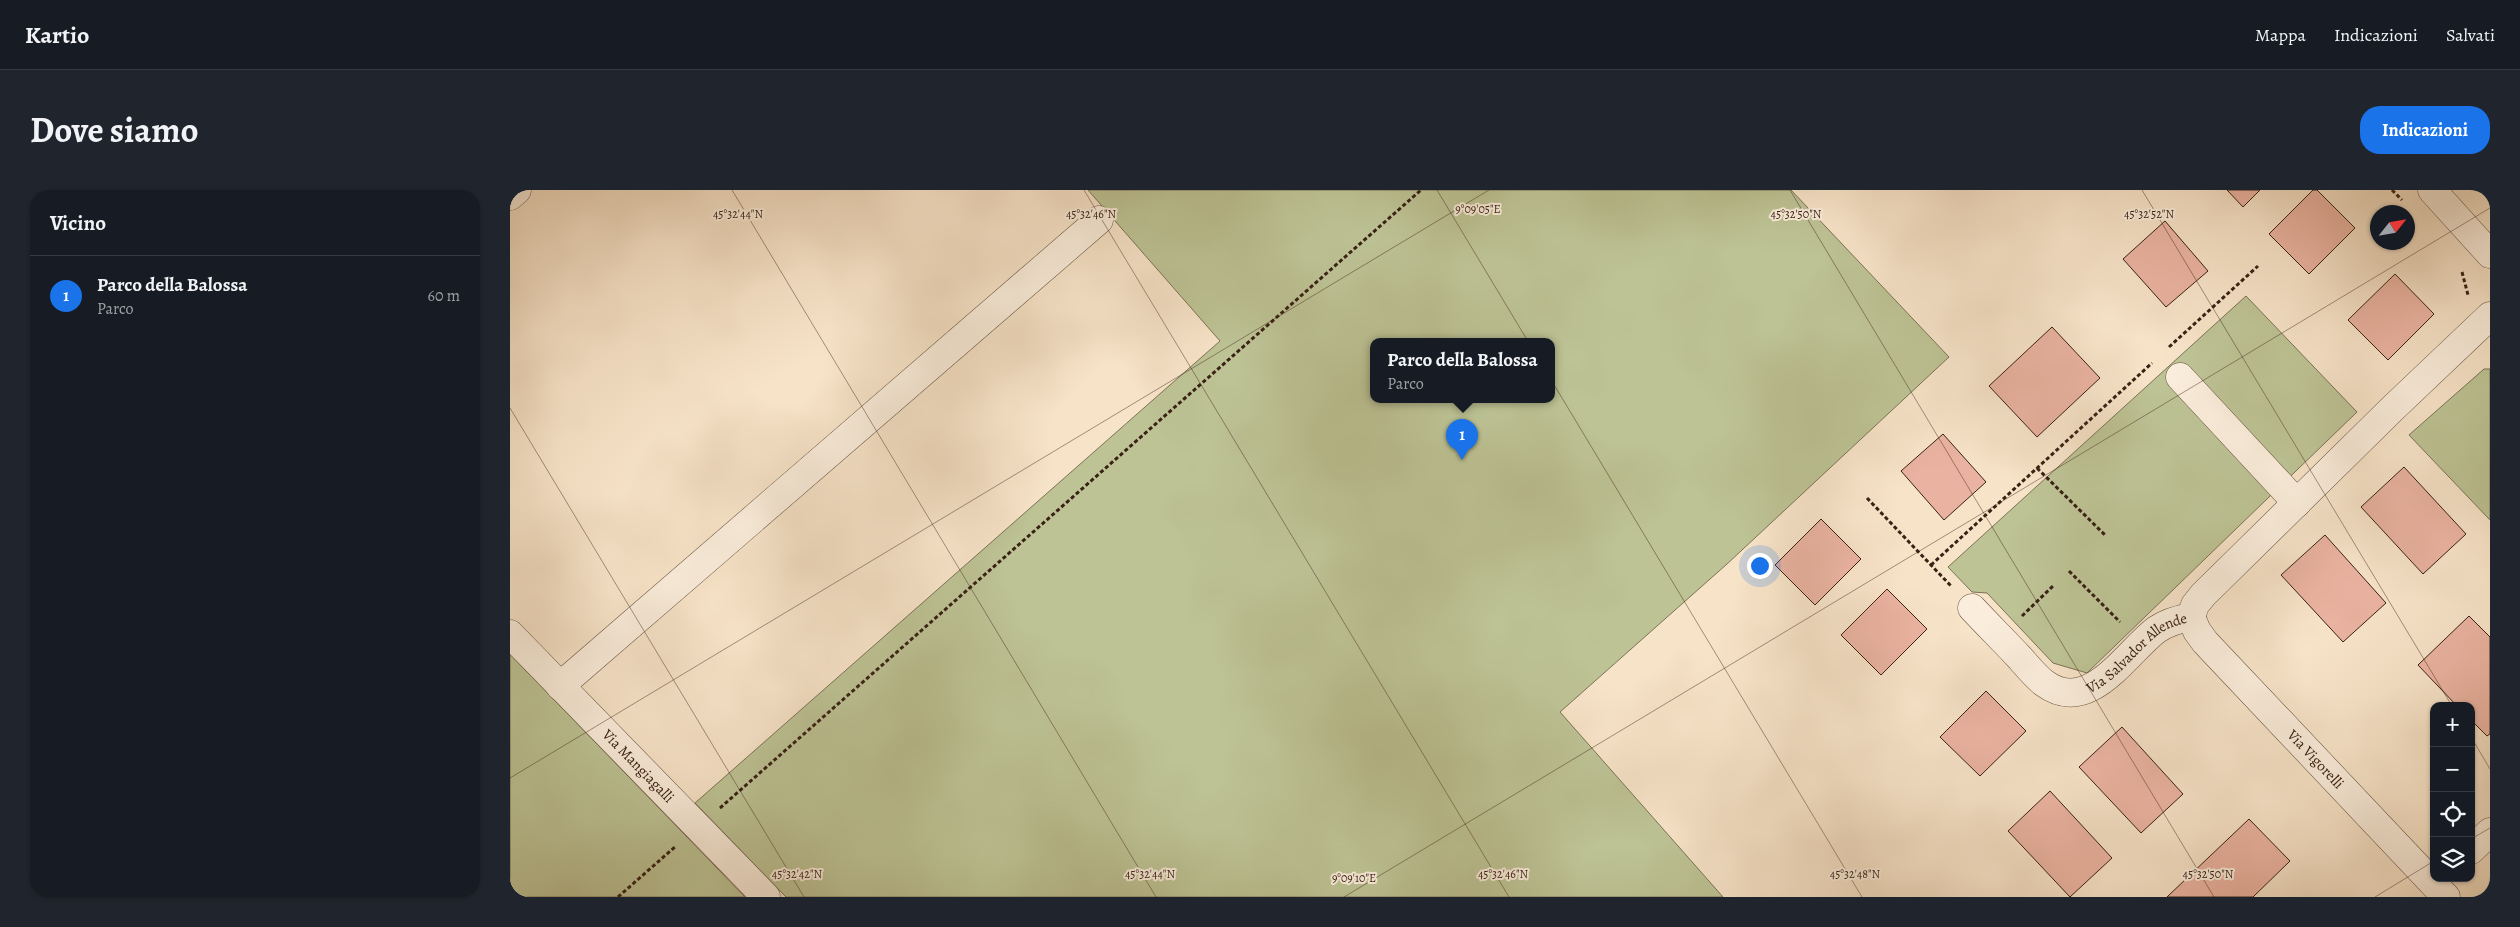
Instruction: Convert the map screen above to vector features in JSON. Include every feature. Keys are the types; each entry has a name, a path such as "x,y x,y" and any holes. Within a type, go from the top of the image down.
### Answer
{"street":[{"path":"510,196 516,190"},
{"path":"2432,190 2490,254"},
{"path":"560,686 1099,220"},
{"name":"Via Salvador Allende","path":"1972,608 2042,682 2058,691 2071,694 2088,689 2105,679 2158,629 2176,620 2191,617 2195,605 2203,595 2392,408 2478,339 2490,316"},
{"path":"2180,377 2298,503"},
{"name":"Via Vigorelli","path":"2191,617 2197,631 2206,642 2437,889"},
{"name":"Via Mangiagalli","path":"510,634 766,897"},
{"path":"2475,846 2490,832"}],"path":[{"path":"618,897 1421,190"},
{"path":"2392,190 2406,204"},
{"path":"2166,350 2258,266"},
{"path":"2462,269 2469,300"},
{"path":"1931,565 2159,356"},
{"path":"2037,468 2106,536"},
{"path":"1867,498 1972,608"},
{"path":"2069,571 2141,644"},
{"path":"2001,638 2054,586"}],"green space":[{"path":"1088,190 1791,190 1949,357 1727,564 1560,712 1723,897 786,897 695,803 1220,341"},
{"path":"2246,296 2357,412 2087,673 2053,663 1987,593 1972,592 1948,567"},
{"path":"2484,369 2490,369 2490,520 2409,435"},
{"path":"510,654 745,897 510,897"}],"building":[{"path":"2227,190 2260,190 2243,207"},
{"path":"2313,190 2317,190 2355,228 2309,274 2269,234"},
{"path":"2165,221 2208,271 2166,307 2123,259"},
{"path":"2395,274 2434,314 2388,360 2348,320"},
{"path":"2052,327 2100,378 2037,437 1989,386"},
{"path":"1943,434 1986,482 1944,520 1901,471"},
{"path":"2404,467 2466,534 2423,574 2361,507"},
{"path":"1821,519 1861,559 1815,605 1775,565"},
{"path":"2325,535 2386,603 2343,642 2281,575"},
{"path":"1887,589 1927,629 1881,675 1841,635"},
{"path":"2469,616 2490,637 2490,734 2487,736 2475,724 2475,702 2453,702 2418,665"},
{"path":"1986,691 2026,731 1980,776 1940,737"},
{"path":"2122,727 2183,794 2141,833 2079,767"},
{"path":"2050,791 2112,858 2070,897 2008,831"},
{"path":"2249,819 2290,861 2253,897 2167,897"}],"place":[{"name":"Parco della Balossa","path":"1462,460"}]}
